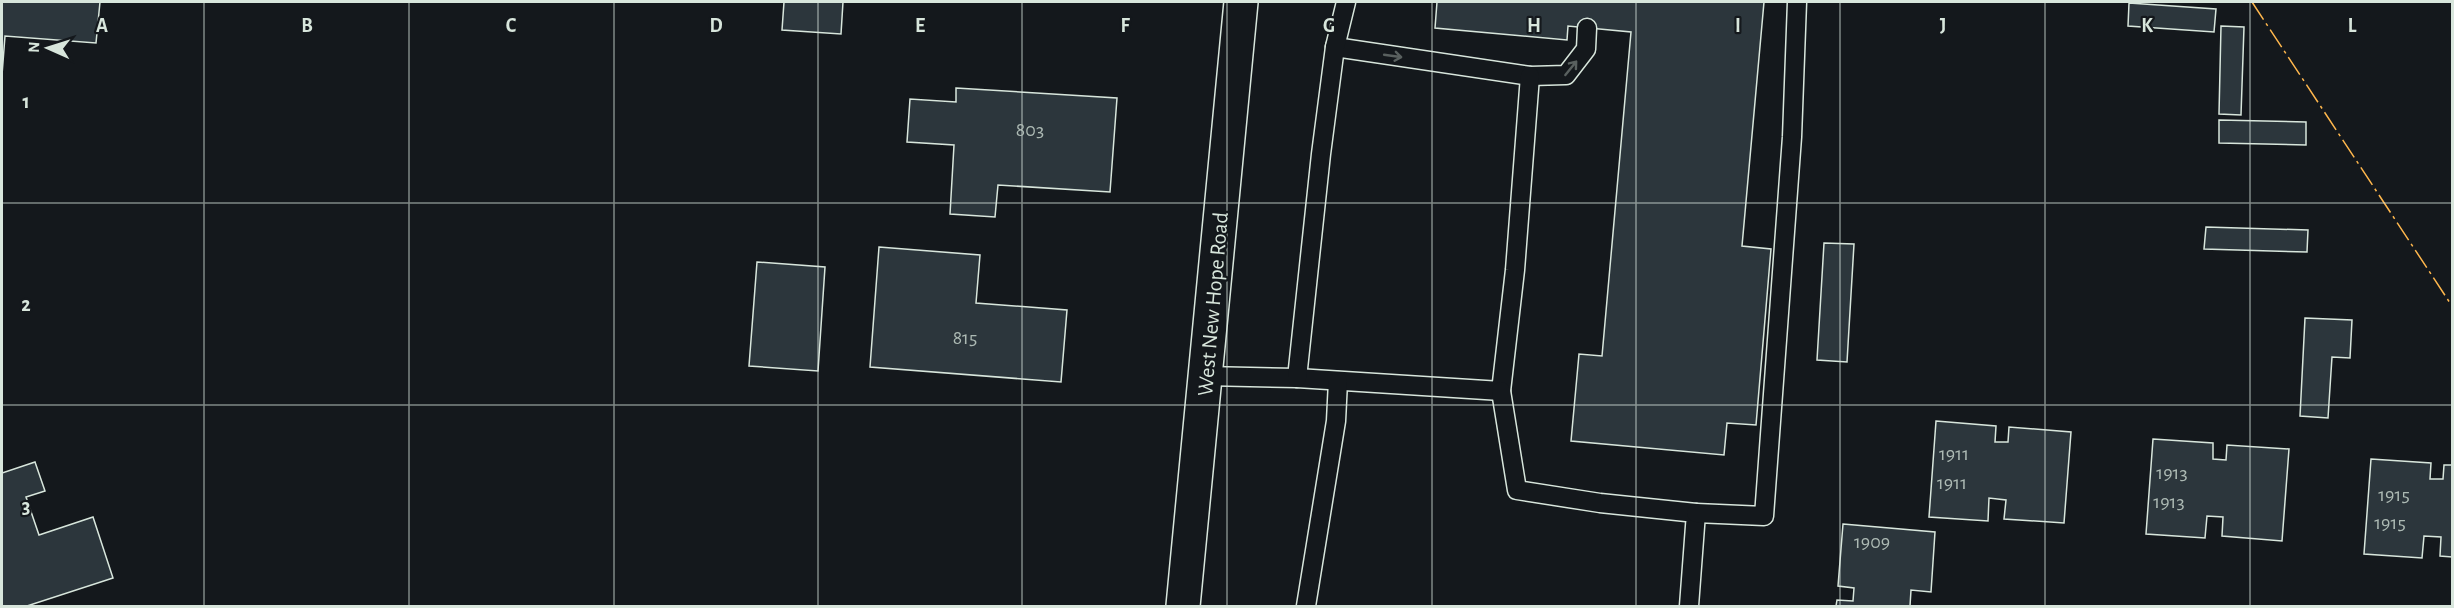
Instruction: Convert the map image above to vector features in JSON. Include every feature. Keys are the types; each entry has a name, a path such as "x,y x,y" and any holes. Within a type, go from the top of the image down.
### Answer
{"main road":[{"name":"West New Hope Road","path":"1183,606 1241,2"}],"lane":[{"path":"1297,378 1321,154 1335,47 1346,2"},
{"path":"1530,76 1515,270 1501,391 1517,490 1600,503 1696,513 1764,516 1792,137 1797,2"},
{"path":"1335,47 1530,76 1566,75 1586,49 1587,28"},
{"path":"1205,375 1297,378 1501,391"},
{"path":"1306,606 1336,421 1338,381"},
{"path":"1689,606 1696,513"}],"building":[{"path":"2,2 100,2 96,43 5,36 2,75"},
{"path":"784,2 843,2 841,34 782,30"},
{"path":"1437,2 1764,2 1742,246 1771,249 1756,425 1727,423 1724,455 1571,441 1579,354 1602,356 1631,32 1568,26 1567,40 1435,28"},
{"path":"2129,3 2216,9 2214,32 2128,26"},
{"path":"2221,26 2244,27 2241,115 2219,114"},
{"path":"956,88 1117,98 1110,192 998,185 995,217 950,214 954,145 907,142 910,99 956,102"},
{"path":"2219,120 2306,122 2306,145 2219,143"},
{"path":"2206,227 2308,230 2307,252 2204,249"},
{"path":"1824,243 1854,244 1847,362 1817,360"},
{"path":"879,247 980,255 976,303 1067,310 1061,382 870,367"},
{"path":"757,262 825,267 818,371 749,366"},
{"path":"2305,318 2352,320 2350,358 2332,357 2328,418 2300,416"},
{"path":"1936,421 1996,426 1995,442 2008,442 2009,427 2071,432 2064,523 2004,519 2006,500 1989,498 1988,521 1929,517"},
{"path":"2153,439 2213,443 2213,459 2226,460 2227,445 2289,449 2282,541 2222,536 2223,517 2207,516 2205,538 2146,534"},
{"path":"2371,459 2431,463 2430,479 2443,479 2444,465 2452,465 2452,557 2440,556 2441,537 2424,536 2422,558 2364,554"},
{"path":"35,462 45,491 26,497 39,535 93,517 113,578 27,606 2,606 2,473"},
{"path":"1843,524 1935,532 1931,592 1911,590 1910,606 1836,606 1837,600 1853,601 1854,588 1838,586"}],"power":[{"path":"2252,2 2452,306"}]}
